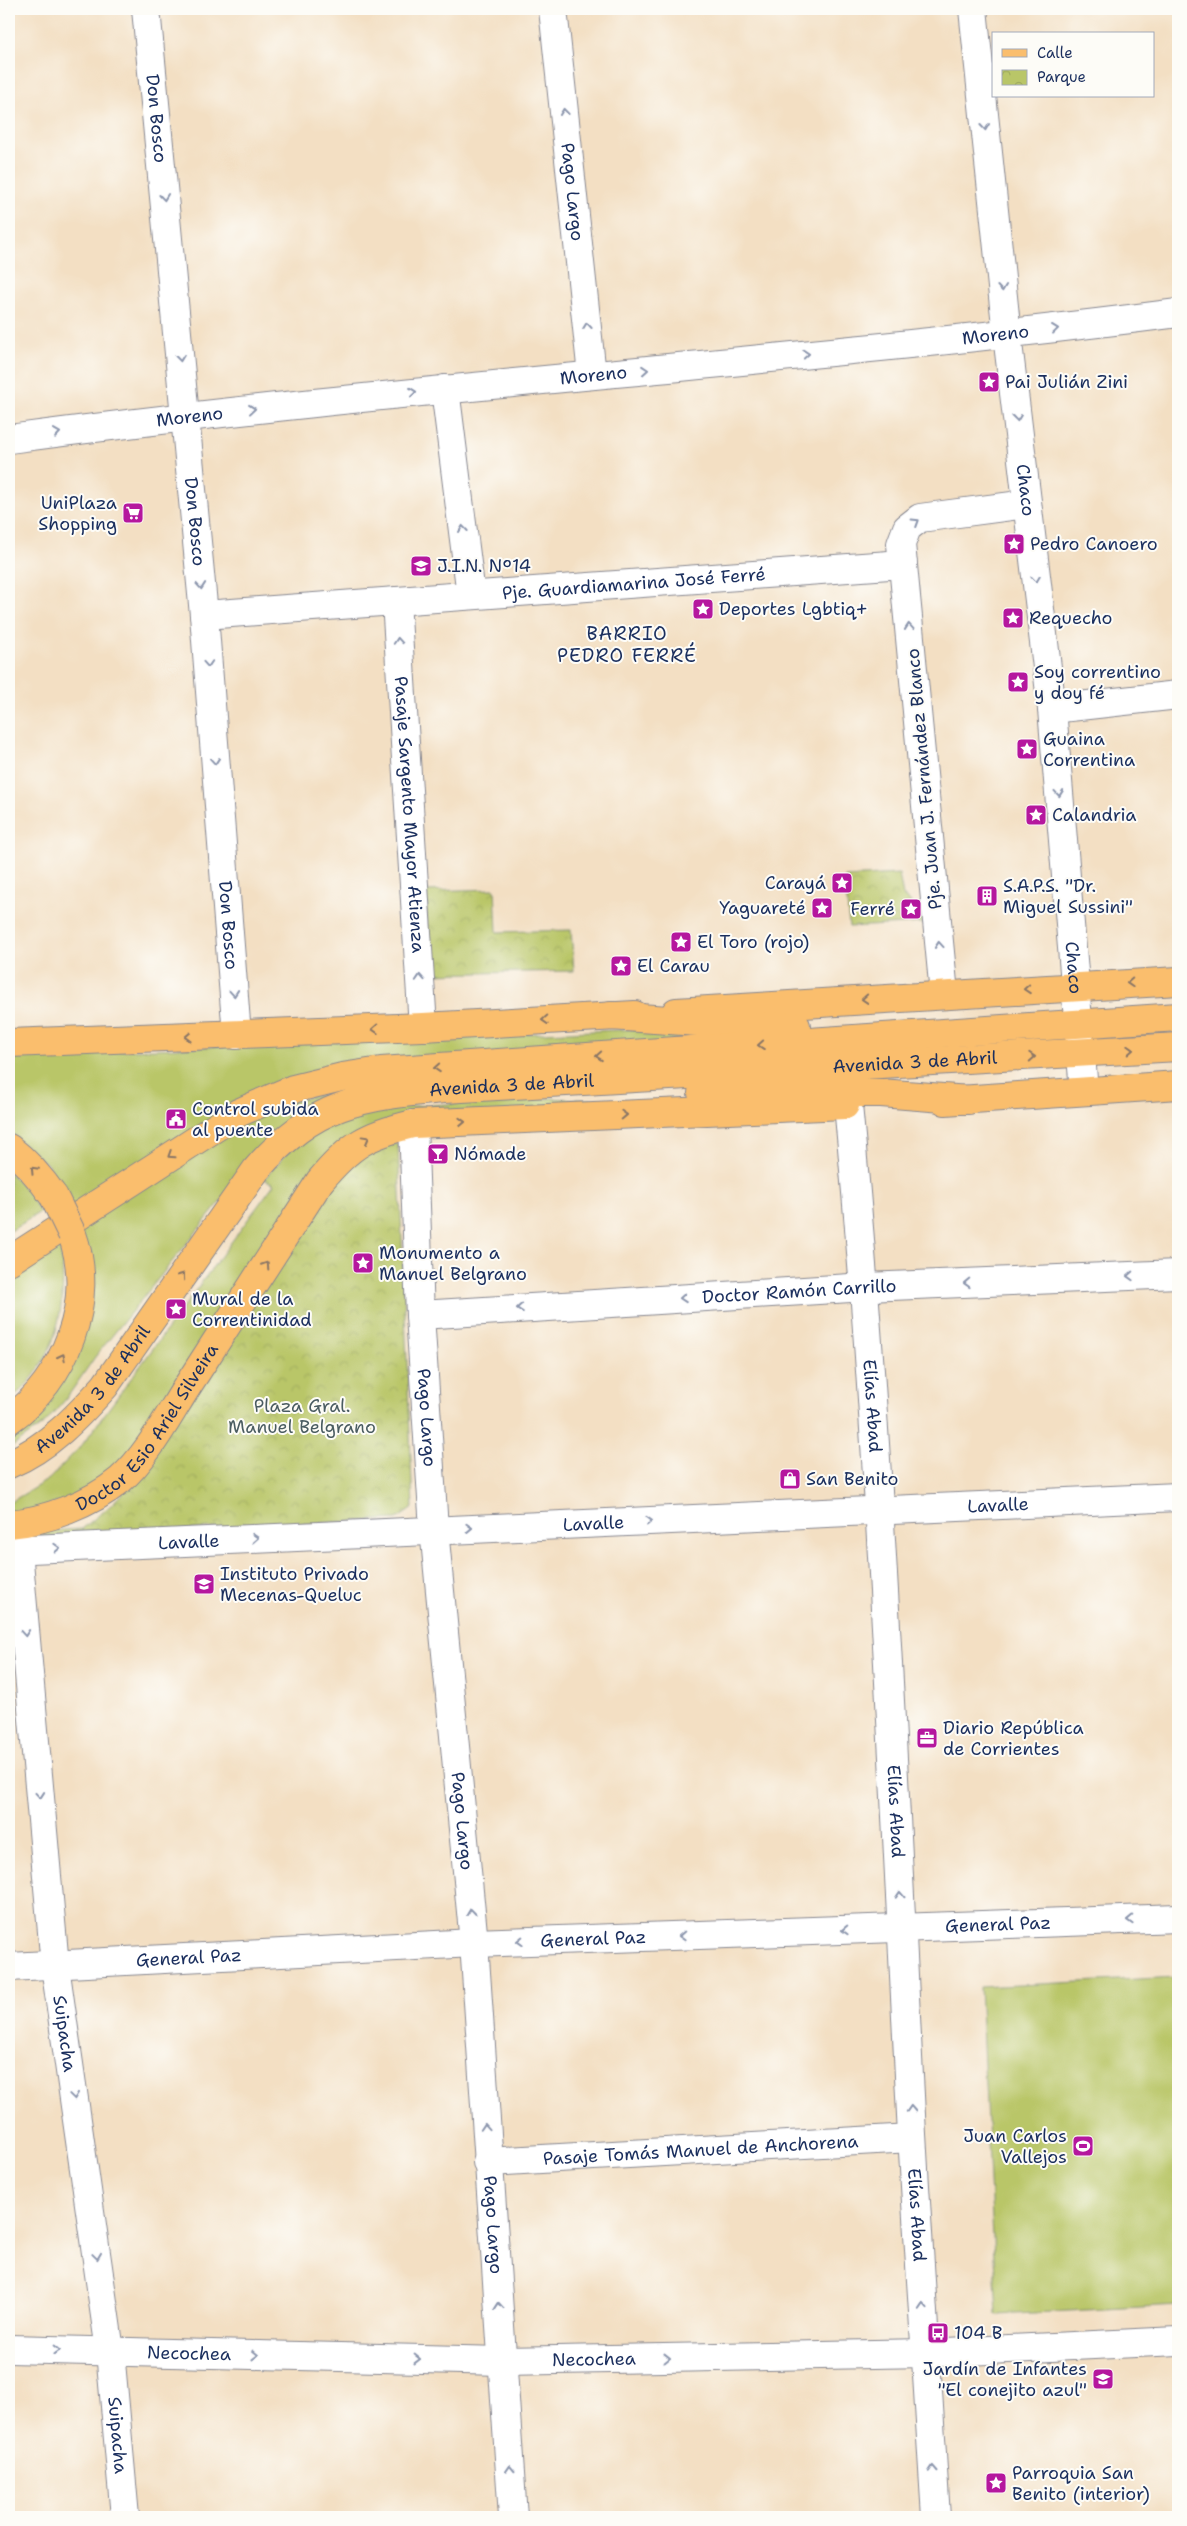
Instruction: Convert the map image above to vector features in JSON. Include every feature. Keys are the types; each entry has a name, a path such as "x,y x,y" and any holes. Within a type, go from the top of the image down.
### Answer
{"main road":[{"path":"9,1043 423,1027 1178,981"},
{"path":"612,1016 771,1027 947,1021 1066,1024"},
{"name":"Avenida 3 de Abril","path":"9,1261 238,1113 293,1089 342,1077 381,1071 1178,1017"},
{"name":"Avenida 3 de Abril","path":"9,1464 39,1448 63,1430 105,1386 256,1170 285,1138 305,1123 332,1108 370,1097 444,1090 1178,1047"},
{"path":"546,1085 640,1094 881,1092 968,1100"},
{"name":"Avenida 3 de Abril","path":"413,1124 968,1100 1084,1090 1178,1085"},
{"name":"Doctor Esio Ariel Silveira","path":"9,1524 23,1523 63,1511 104,1492 121,1479 157,1434 320,1181 334,1164 360,1142 375,1134 413,1124"},
{"path":"9,1148 24,1160 41,1178 54,1197 72,1234 80,1274 79,1309 73,1331 53,1374 35,1397 9,1420"}],"street":[{"name":"Don Bosco","path":"146,9 204,615 237,1035"},
{"name":"Pago Largo","path":"553,9 592,374"},
{"name":"Chaco","path":"973,9 1007,335 1052,709 1076,986 1066,1024 1081,1054 1084,1090"},
{"name":"Moreno","path":"9,439 186,415 445,388 1007,335 1178,313"},
{"path":"445,388 471,595"},
{"path":"904,564 901,544 907,528 920,518 1027,504"},
{"name":"Pje. Guardiamarina José Ferré","path":"204,615 904,564"},
{"name":"Pje. Juan J. Fernández Blanco","path":"904,564 944,994"},
{"name":"Pasaje Sargento Mayor Atienza","path":"396,601 423,1027"},
{"path":"1052,709 1178,695"},
{"name":"Elías Abad","path":"848,1105 866,1287 881,1512 912,2138 936,2517"},
{"name":"Pago Largo","path":"413,1124 420,1315 434,1529 474,1943 487,2162 513,2517"},
{"name":"Doctor Ramón Carrillo","path":"420,1315 866,1287 1178,1274"},
{"name":"Lavalle","path":"13,1550 434,1529 881,1512 1178,1497"},
{"name":"Suipacha","path":"13,1550 55,1966 110,2351 126,2517"},
{"name":"General Paz","path":"9,1968 474,1943 1178,1918"},
{"name":"Pasaje Tomás Manuel de Anchorena","path":"487,2162 912,2138"},
{"name":"Necochea","path":"9,2349 503,2361 926,2353 1178,2341"}],"green space":[{"path":"899,874 903,896 923,913 925,923 849,927 845,877"},
{"path":"495,889 497,932 571,930 574,971 429,974 426,891"},
{"path":"666,1028 771,1032 311,1079 75,1211 48,1165 9,1132 9,1055"},
{"path":"365,1084 243,1174 95,1357 66,1399 45,1423 9,1449 9,1431 56,1390 82,1223 260,1109"},
{"path":"552,1098 657,1103 411,1119 154,1424 94,1491 9,1518 9,1503 49,1479 82,1445 274,1184 264,1179 287,1153 314,1131 350,1114 397,1107"},
{"name":"Plaza Gral. Manuel Belgrano","path":"398,1143 413,1508 397,1519 83,1535 82,1529 111,1505 125,1490 315,1199 372,1149"},
{"path":"9,1172 27,1191 40,1212 9,1232"},
{"path":"60,1246 63,1288 56,1331 49,1351 38,1369 25,1386 9,1400 9,1278"},
{"path":"82,1529 83,1535 9,1539 9,1533"},
{"name":"Juan Carlos Vallejos","path":"1178,1977 1178,2305 997,2315 980,1987"}],"place":[{"name":"Pai Julián Zini","path":"989,382"},
{"name":"UniPlaza Shopping","path":"133,513"},
{"name":"Pedro Canoero","path":"1014,544"},
{"name":"J.I.N. Nº14","path":"421,566"},
{"name":"Deportes Lgbtiq+","path":"703,609"},
{"name":"Requecho","path":"1013,618"},
{"name":"Soy correntino y doy fé","path":"1018,682"},
{"name":"Guaina Correntina","path":"1027,749"},
{"name":"Calandria","path":"1036,815"},
{"name":"Carayá","path":"842,883"},
{"name":"S.A.P.S. \"Dr. Miguel Sussini\"","path":"987,896"},
{"name":"Yaguareté","path":"822,908"},
{"name":"Ferré","path":"911,909"},
{"name":"El Toro (rojo)","path":"681,942"},
{"name":"El Carau","path":"621,966"},
{"name":"Control subida al puente","path":"176,1119"},
{"name":"Nómade","path":"438,1154"},
{"name":"Monumento a Manuel Belgrano","path":"363,1263"},
{"name":"Mural de la Correntinidad","path":"176,1309"},
{"name":"San Benito","path":"790,1479"},
{"name":"Instituto Privado Mecenas-Queluc","path":"204,1584"},
{"name":"Diario República de Corrientes","path":"927,1738"},
{"name":"Juan Carlos Vallejos","path":"1083,2146"},
{"name":"104 B","path":"938,2333"},
{"name":"Jardín de Infantes \"El conejito azul\"","path":"1103,2379"},
{"name":"Parroquia San Benito (interior)","path":"996,2483"}],"district":[{"name":"BARRIO PEDRO FERRÉ","path":"627,644"}]}
